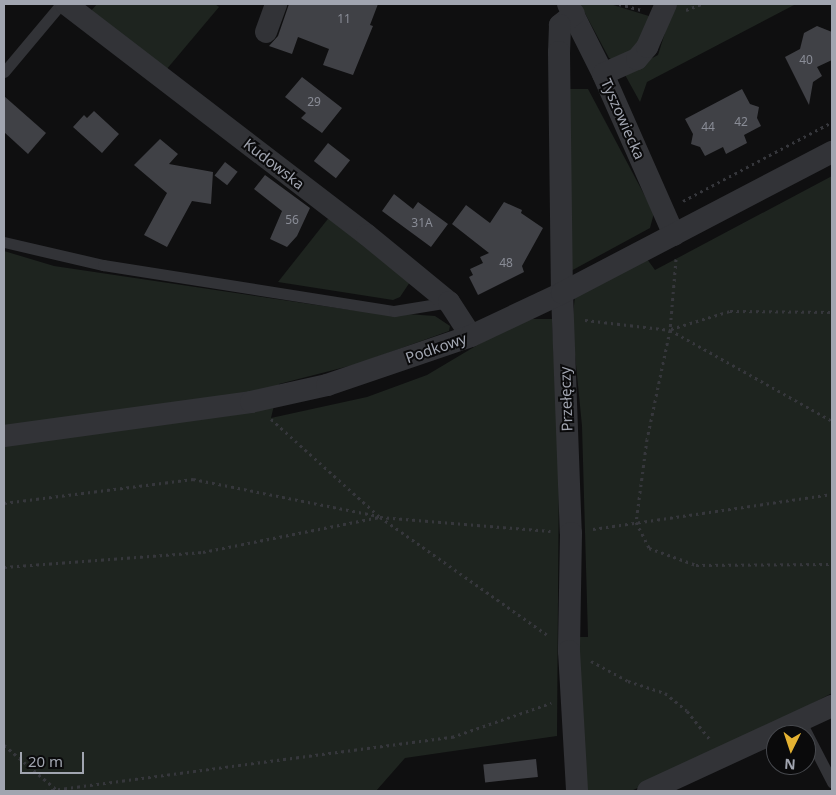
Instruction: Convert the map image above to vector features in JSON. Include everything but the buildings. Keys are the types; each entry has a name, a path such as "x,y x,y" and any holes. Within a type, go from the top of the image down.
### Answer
{"street":[{"name":"Kudowska","path":"66,4 367,235 448,302 471,336"},
{"path":"266,32 276,4"},
{"path":"603,74 637,59 647,47 666,4"},
{"name":"Tyszowiecka","path":"571,9 603,74 674,235"},
{"name":"Przełęczy","path":"571,9 560,25 562,293 571,533 569,651 577,791"},
{"name":"Podkowy","path":"4,436 252,402 327,385 471,336 562,293 832,152"},
{"path":"648,791 802,722 832,706"}],"lane":[{"path":"4,72 62,4"},
{"path":"4,242 103,265 394,311 448,302"},
{"path":"802,722 832,782"}],"path":[{"path":"664,212 832,122"},
{"path":"674,235 676,270 670,330 647,439 636,522 649,548 696,565 832,564"},
{"path":"670,330 730,311 832,312"},
{"path":"563,318 670,330 832,421"},
{"path":"252,402 380,517 569,651 605,667 628,681 665,693 687,711 726,756"},
{"path":"4,503 193,480 380,517 571,533 832,494"},
{"path":"4,567 203,552 380,517"},
{"path":"45,791 452,737 571,697"},
{"path":"4,745 57,790"}],"shaded area":[{"path":"97,4 215,4 219,7 166,70 91,11"},
{"path":"580,4 610,4 652,17 644,42 616,61 609,58"},
{"path":"674,4 796,4 647,82 640,102 624,73 658,55"},
{"path":"570,89 588,89 654,213 650,228 569,272"},
{"path":"832,176 832,693 772,725 766,725 766,728 738,743 631,791 581,791 579,637 588,637 582,426 572,324 575,296 647,259 655,270"},
{"path":"331,215 412,279 400,297 393,300 278,282"},
{"path":"4,251 54,266 351,310 435,316 450,326 449,331 357,364 279,384 271,418 367,397 427,375 506,328 532,319 552,319 559,463 557,736 405,758 376,791 4,791"}]}
